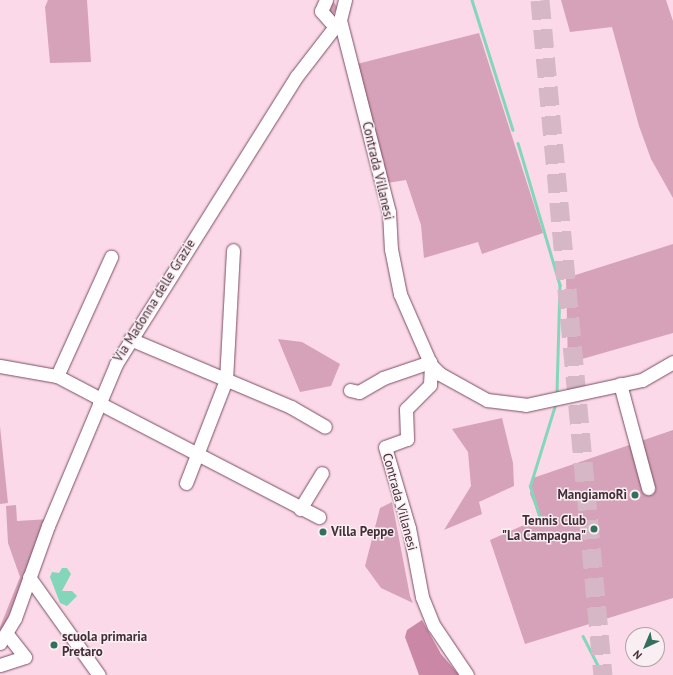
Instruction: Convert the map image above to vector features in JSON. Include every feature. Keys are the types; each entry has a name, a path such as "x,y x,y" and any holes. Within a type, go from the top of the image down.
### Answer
{"street":[{"path":"326,0 321,11 340,11"},
{"name":"Via Madonna delle Grazie","path":"3,639 100,401 130,339 296,77 340,11"},
{"name":"Contrada Villanesi","path":"340,11 389,212 391,249 400,294 431,363 440,374 487,400 526,406 642,380 673,362"},
{"path":"186,483 195,453 226,380 233,250"},
{"path":"57,376 111,257"},
{"path":"130,339 291,407 325,428"},
{"path":"350,390 359,392 383,378 431,363"},
{"name":"Contrada Villanesi","path":"431,363 430,385 406,409 407,439 385,447 408,528 422,597 434,626 468,675"},
{"path":"0,366 57,376 195,453 318,518"},
{"path":"620,384 648,488"},
{"path":"300,509 322,474"},
{"path":"29,577 98,674"},
{"path":"0,665 25,657 3,639"}],"shaded area":[{"path":"48,0 87,0 91,62 50,63 45,7"},
{"path":"332,0 338,8 330,17 327,3"},
{"path":"561,0 666,0 673,21 673,198 651,159 639,126 612,27 570,32"},
{"path":"479,33 543,233 482,254 478,242 424,258 421,225 406,180 387,183 357,64"},
{"path":"673,244 673,333 568,363 566,278"},
{"path":"278,339 302,342 340,364 331,386 300,392"},
{"path":"502,418 513,463 514,486 479,502 482,514 444,530 471,486 468,452 452,429"},
{"path":"0,426 8,503 0,504"},
{"name":"Tennis Club \"La Campagna\"","path":"673,430 673,598 525,644 490,540 540,518 530,494 533,478"},
{"path":"392,502 410,596 413,603 381,588 365,566 380,508"},
{"path":"16,505 17,521 50,519 0,636 0,627 20,577 8,543 6,506"},
{"path":"62,568 67,568 71,574 62,591 72,591 77,596 67,606 60,603 50,577 52,572 59,573"},
{"path":"422,620 441,654 459,675 419,675 405,637 407,630"}],"waterway":[{"path":"472,0 513,130"},
{"path":"518,143 560,285 557,393"},
{"path":"539,516 530,486 555,405"},
{"path":"583,636 603,675"}],"tunnel":[{"path":"540,0 603,675"}],"place":[{"name":"MangiamoRì","path":"635,495"},
{"name":"Tennis Club \"La Campagna\"","path":"594,529"},
{"name":"Villa Peppe","path":"323,532"},
{"name":"scuola primaria Pretaro","path":"54,645"}]}
